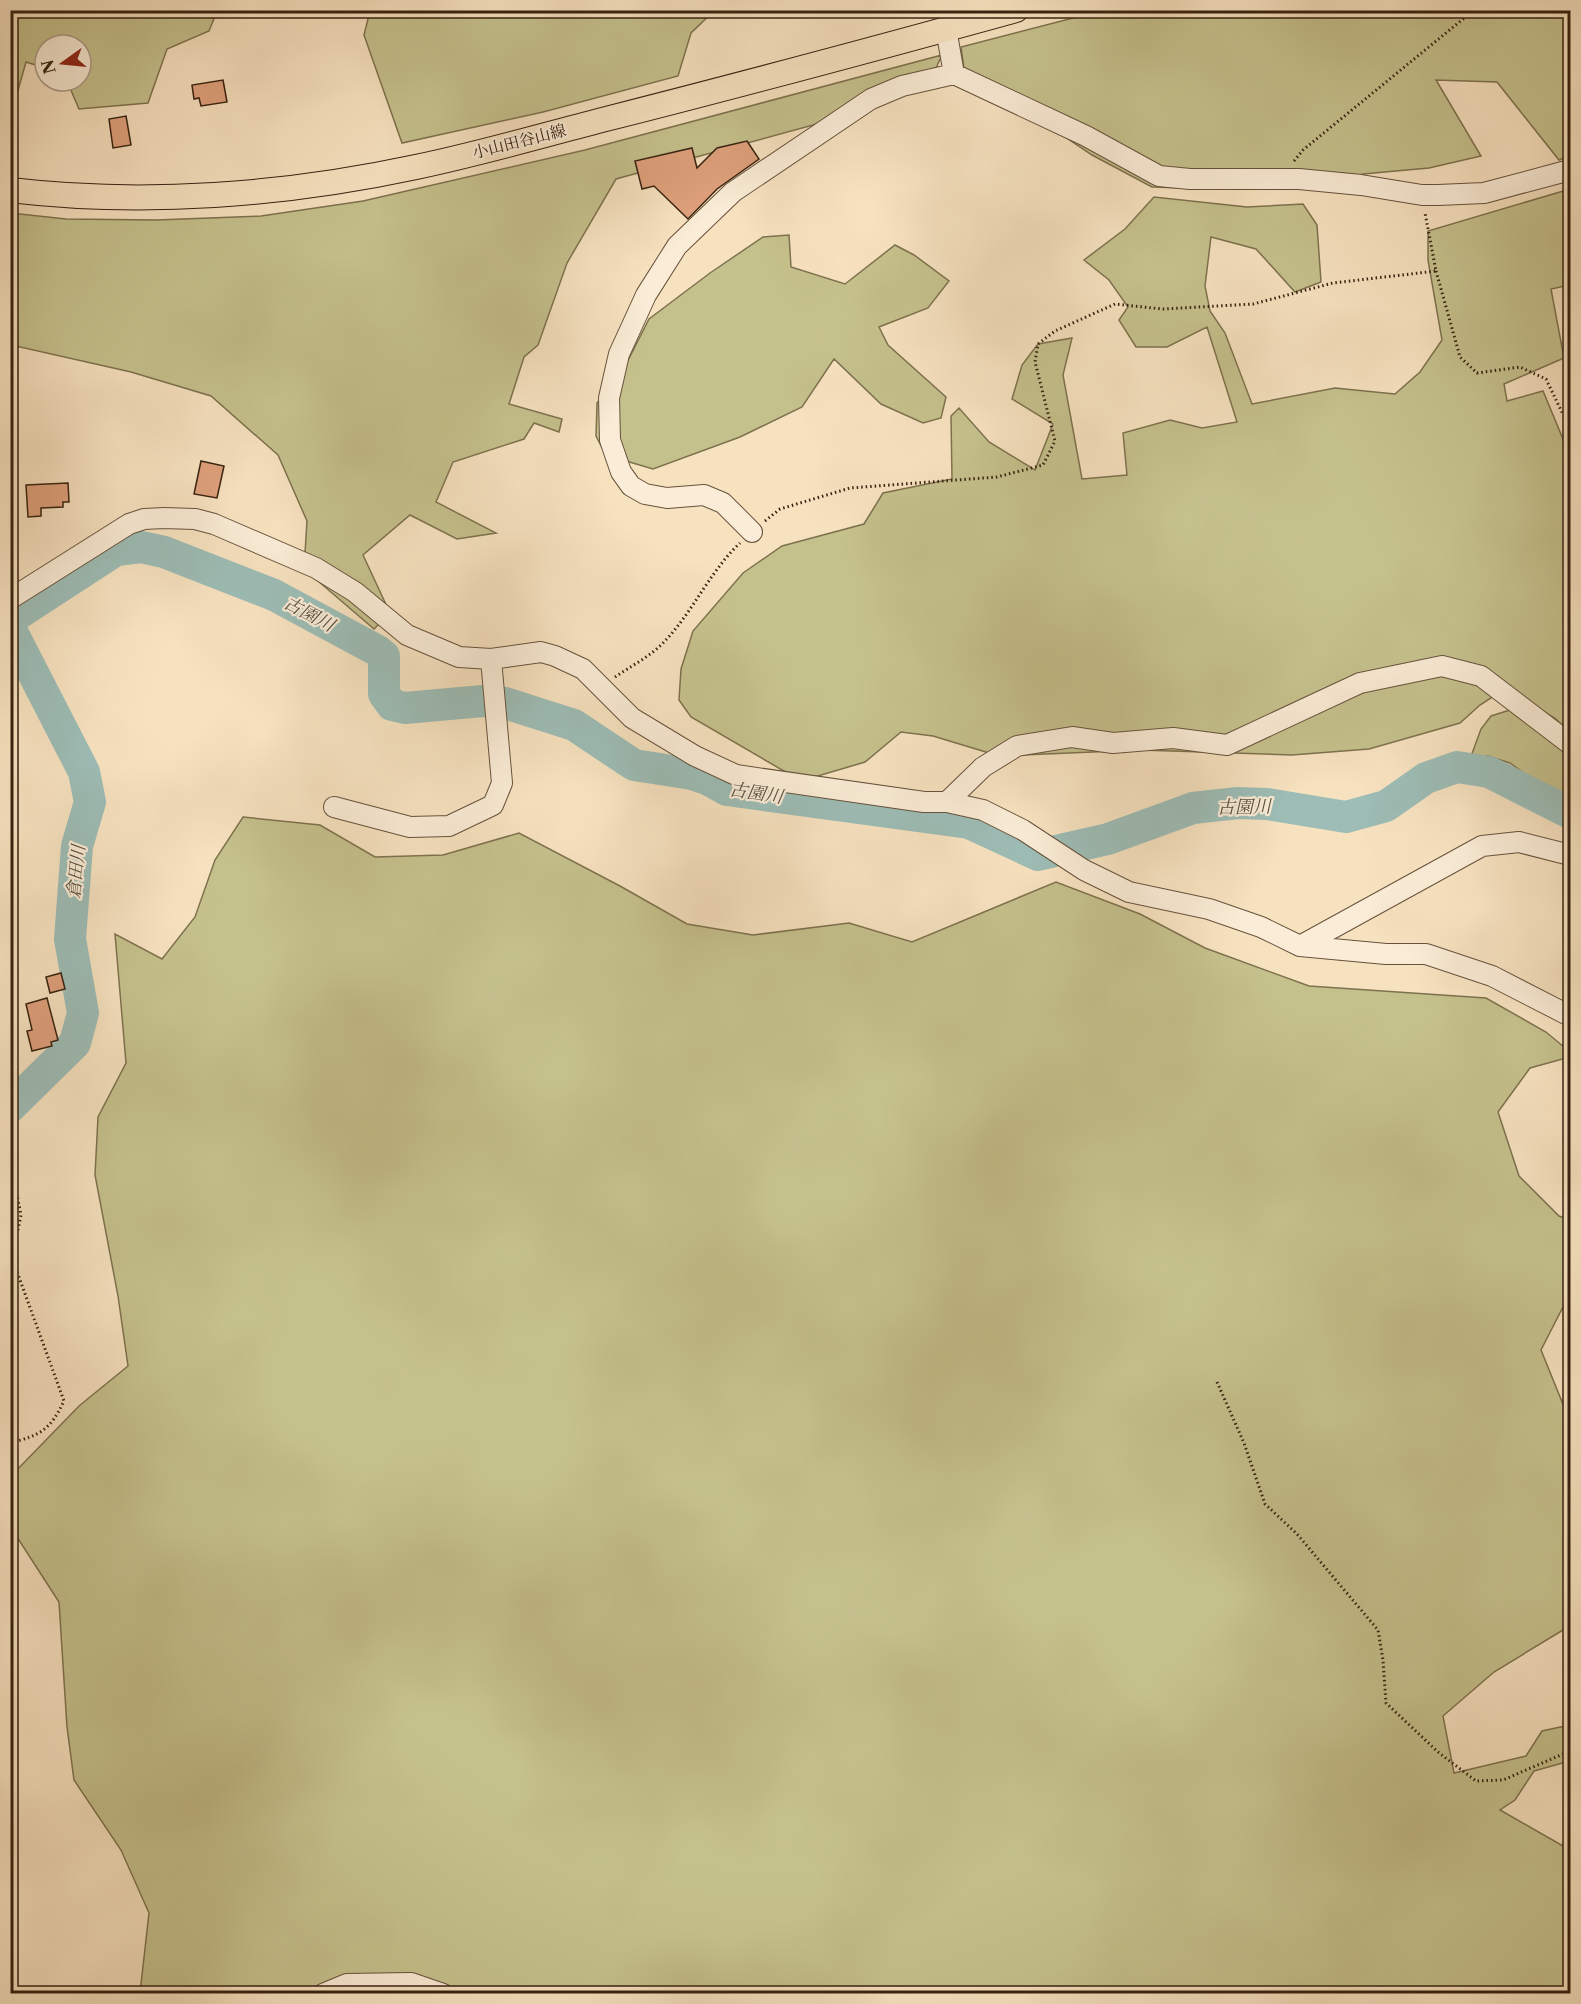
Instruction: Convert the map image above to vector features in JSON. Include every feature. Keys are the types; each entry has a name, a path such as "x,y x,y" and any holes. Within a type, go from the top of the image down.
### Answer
{"main road":[{"name":"小山田谷山線","path":"10,190 68,195 145,197 261,190 357,178 463,156 702,95 1016,10"}],"street":[{"path":"946,29 954,74"},
{"path":"752,532 723,503 704,495 667,498 645,494 631,486 621,472 610,440 609,398 619,354 646,295 677,246 734,192 872,99 902,86 954,74 1086,136 1159,176 1190,179 1281,179 1362,185 1422,195 1484,193 1570,170"},
{"path":"10,599 129,524 144,519 164,518 195,519 214,524 316,568 355,592 406,635 459,657 491,659 541,652 583,669 632,718 695,756 736,775 924,802 947,802 983,810 1023,830 1084,870 1129,892 1209,909 1261,927 1300,946 1386,954 1426,954 1492,976 1570,1016"},
{"path":"334,807 410,827 449,826 493,805 502,783 491,659"},
{"path":"947,802 984,767 1017,746 1072,737 1113,743 1173,738 1227,745 1360,683 1442,666 1481,676 1570,744"},
{"path":"1300,946 1482,846 1519,842 1570,855"},
{"path":"323,1994 347,1984 411,1983 443,1994"}],"path":[{"path":"1281,179 1303,150 1474,10"},
{"path":"1422,195 1436,271 1460,357 1477,373 1520,367 1546,379 1570,429"},
{"path":"601,686 663,644 702,594 727,555 780,509 850,488 997,477 1043,465 1054,441 1035,362 1038,344 1055,331 1115,304 1162,309 1253,304 1333,283 1436,271"},
{"path":"1565,417 1570,416"},
{"path":"10,1187 17,1195 21,1215 12,1258 64,1401 54,1421 32,1437 10,1443"},
{"path":"1217,1382 1244,1443 1266,1504 1297,1534 1378,1630 1386,1703 1438,1752 1476,1781 1503,1780 1570,1751"}],"shaded area":[{"path":"11,10 217,10 209,31 167,49 148,103 79,109 72,93 93,93 93,33 33,33 33,64 26,62 11,115"},
{"path":"370,10 714,11 691,33 678,76 543,112 402,143 364,35"},
{"path":"1100,11 1570,11 1570,156 1559,160 1497,82 1436,80 1481,156 1429,168 1363,174 1316,187 1219,189 1152,187 1092,155 964,69 961,47"},
{"path":"942,55 936,68 883,92 853,114 616,179 567,263 538,345 524,357 509,404 562,419 559,432 534,423 524,439 453,462 436,502 496,533 457,539 410,515 363,555 390,613 374,629 304,569 307,521 278,455 211,396 131,372 11,345 11,213 66,219 156,220 261,216 363,201 585,150"},
{"path":"1570,189 1570,285 1551,289 1564,358 1504,384 1507,401 1543,391 1570,456 1570,733 1556,719 1506,688 1480,705 1460,723 1369,749 1292,755 1140,750 999,756 933,736 901,732 865,762 801,781 691,717 679,700 681,669 693,631 743,573 782,546 864,524 883,493 952,479 951,416 959,408 989,442 1035,470 1053,424 1012,399 1022,365 1038,344 1072,338 1063,375 1082,479 1127,475 1123,433 1170,420 1202,428 1237,422 1207,327 1167,347 1136,347 1119,320 1128,307 1109,280 1084,260 1125,229 1154,197 1247,207 1303,204 1317,225 1321,282 1295,292 1256,249 1211,237 1205,286 1210,311 1225,333 1252,404 1335,388 1395,394 1420,372 1442,340 1428,260 1428,231"},
{"path":"789,235 791,267 845,284 895,245 914,255 949,281 928,308 879,327 888,345 946,397 941,418 923,423 881,404 834,359 802,407 740,437 653,469 606,455 596,436 597,403 621,374 649,319 763,237"},
{"path":"1516,708 1570,753 1570,807 1510,763 1488,756 1470,759 1481,729 1491,716"},
{"path":"243,817 320,825 375,857 443,855 519,833 687,924 753,935 849,923 912,942 1056,882 1140,914 1205,948 1309,986 1486,998 1546,1032 1570,1052 1570,1057 1530,1068 1498,1112 1519,1176 1559,1216 1570,1220 1570,1305 1564,1305 1541,1350 1567,1414 1570,1413 1570,1628 1494,1672 1443,1716 1454,1773 1526,1756 1542,1731 1570,1725 1570,1761 1534,1771 1515,1800 1500,1810 1570,1850 1570,1993 140,1993 149,1913 121,1850 74,1780 67,1727 59,1602 15,1534 11,1476 79,1406 128,1366 118,1296 95,1175 98,1117 126,1063 115,934 162,959 195,917 215,860"}],"building":[{"path":"223,80 227,102 201,106 199,98 194,99 192,85"},
{"path":"126,116 131,145 113,148 109,119"},
{"path":"747,141 759,159 717,189 688,219 654,186 642,189 635,161 692,148 697,168 717,148"},
{"path":"201,461 224,466 217,498 194,494"},
{"path":"68,483 69,502 63,502 63,507 41,508 41,516 28,517 26,485"},
{"path":"61,973 65,989 50,993 46,977"},
{"path":"47,998 58,1040 51,1042 52,1046 32,1051 27,1031 32,1030 26,1004"}],"waterway":[{"name":"古園川","path":"10,619 116,550 141,547 164,552 274,595 378,651 384,656 384,694 392,705 405,708 483,701 505,703 574,725 634,765 692,774 727,790 969,823 1038,855 1108,839 1193,808 1238,803 1267,804 1346,817 1386,806 1426,778 1457,767 1489,772 1570,813"},
{"name":"倉田川","path":"10,628 84,772 90,802 77,846 70,939 83,1013 75,1043 10,1107"}]}
